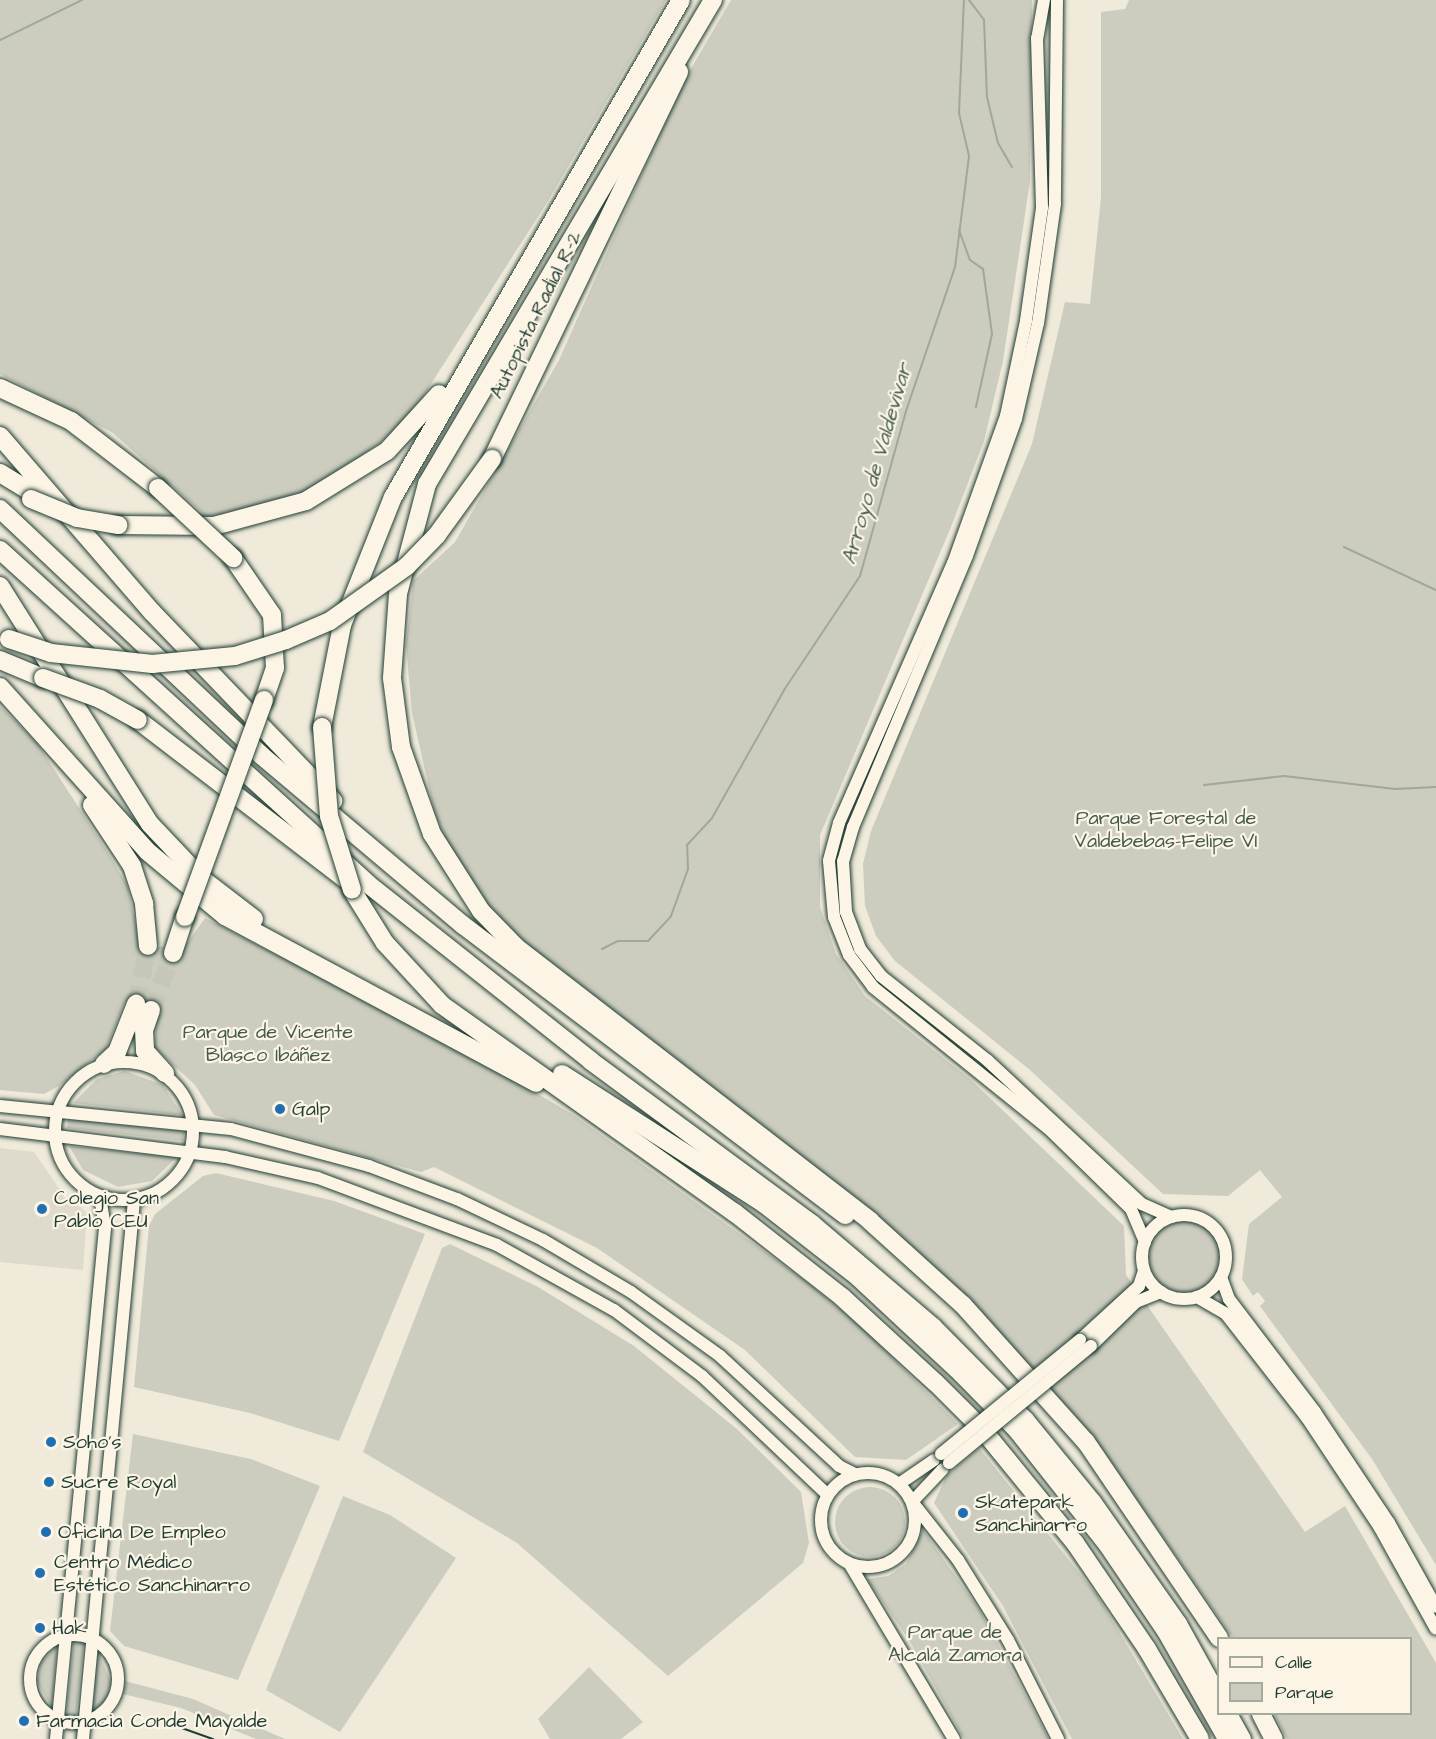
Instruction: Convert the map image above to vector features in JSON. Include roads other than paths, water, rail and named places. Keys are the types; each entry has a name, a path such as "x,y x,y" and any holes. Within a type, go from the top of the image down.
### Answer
{"highway":[{"name":"Autopista Radial R-2","path":"401,963 352,890 329,816 322,727 342,625 375,537 533,250 681,0"},
{"name":"Autopista Radial R-2","path":"5,637 70,657 152,664 235,656 286,640 330,621 407,566 437,535 492,459 713,0"},
{"path":"713,0 427,484 398,594 392,678 401,747 432,834 481,911 502,933 806,1168 922,1266 1086,1442 1218,1637"},
{"name":"Autopista Radial R-2","path":"0,482 77,518 118,525 189,528 251,520 306,501 362,470 426,412 533,250"},
{"path":"0,388 70,421 158,488 233,558 272,615 275,668 173,953"},
{"path":"0,436 153,612 394,866"},
{"path":"0,473 33,497"},
{"path":"0,509 262,756 394,866 672,1089 917,1273 1116,1488"},
{"path":"0,550 305,830 521,1005 812,1224 887,1285 971,1364 1025,1420 1093,1503 1178,1624 1217,1694"},
{"path":"0,586 129,794 178,857 228,902 354,983"},
{"path":"0,660 100,699 138,720 455,964 521,1005"},
{"path":"0,687 47,735 111,813 186,886 225,916 354,983 545,1088 672,1169"},
{"path":"47,735 132,866 144,904 148,946"},
{"path":"401,963 442,1005 672,1169 842,1298 982,1429 1106,1585 1200,1739"},
{"path":"401,963 471,1020 763,1203 910,1324 1017,1430 1079,1507 1166,1631 1227,1739"},
{"path":"104,1064 117,1052 143,1007 145,1051 165,1074"},
{"path":"1229,1715 1242,1739"},
{"path":"1262,1715 1274,1739"}],"street":[{"path":"1044,0 1037,38 1042,208 1026,321 1006,416 953,563 839,823 829,861 834,916 849,955 873,987 1048,1128 1131,1209 1145,1242 1144,1271 1139,1286 1086,1343"},
{"path":"1058,0 1055,204 1038,323 1016,419 967,556 853,827 843,861 846,912 860,949 881,976 987,1060 1142,1204 1171,1217 1196,1216 1217,1230 1226,1253 1221,1277 1228,1299 1315,1412 1389,1523 1436,1607"},
{"path":"136,1062 165,1074 185,1095 194,1122 191,1152 165,1186 134,1200 100,1196 77,1182 61,1160 54,1134 58,1110 84,1074 104,1064 136,1062"},
{"path":"0,1106 194,1122 369,1166 543,1240 630,1292 720,1356 839,1466 855,1474 878,1473 899,1484 958,1560 1008,1640 1059,1739"},
{"path":"0,1130 54,1134 191,1152 342,1186 497,1245 614,1310 702,1376 828,1495"},
{"path":"56,1739 64,1635 105,1228 100,1196"},
{"path":"83,1739 134,1200"},
{"path":"1145,1242 1171,1217"},
{"path":"1144,1271 1161,1292"},
{"path":"1197,1297 1221,1277"},
{"path":"899,1484 942,1461 1136,1302 1161,1292 1197,1297 1226,1314 1307,1418 1380,1528 1436,1629"},
{"path":"849,1563 879,1565 905,1549 915,1527 912,1502 942,1461"},
{"path":"855,1474 828,1495 822,1516 825,1538 849,1563 954,1739"},
{"path":"64,1635 91,1637 114,1658 119,1684 111,1704 85,1723 58,1719 36,1702 31,1670 44,1646 64,1635"}],"waterway":[{"path":"0,40 82,0"},
{"name":"Arroyo de Valdevivar","path":"602,949 618,941 648,941 671,916 688,869 687,845 712,818 784,690 860,576 906,411 955,267 969,156 959,113 964,0"},
{"path":"969,0 984,20 987,97 998,143 1012,167"},
{"path":"959,230 970,260 983,269 992,334 976,407"},
{"path":"1344,547 1436,590"},
{"path":"1204,785 1284,776 1395,789 1436,787"}],"tunnel":[{"path":"136,1004 148,946"},
{"path":"151,1010 173,953"}],"tram line":[{"path":"168,1723 213,1739"}],"place":[{"name":"Galp","path":"280,1109"},
{"name":"Colegio San Pablo CEU","path":"42,1209"},
{"name":"Soho's","path":"51,1442"},
{"name":"Sucre Royal","path":"49,1482"},
{"name":"Skatepark Sanchinarro","path":"963,1513"},
{"name":"Oficina De Empleo","path":"46,1532"},
{"name":"Centro Médico Estético Sanchinarro","path":"40,1573"},
{"name":"Hak","path":"40,1628"},
{"name":"Farmacia Conde Mayalde","path":"24,1721"}],"park label":[{"name":"Parque Forestal de Valdebebas-Felipe VI","path":"1166,830"},
{"name":"Parque de Vicente Blasco Ibáñez","path":"268,1044"},
{"name":"Parque de Alcalá Zamora","path":"955,1644"}]}
